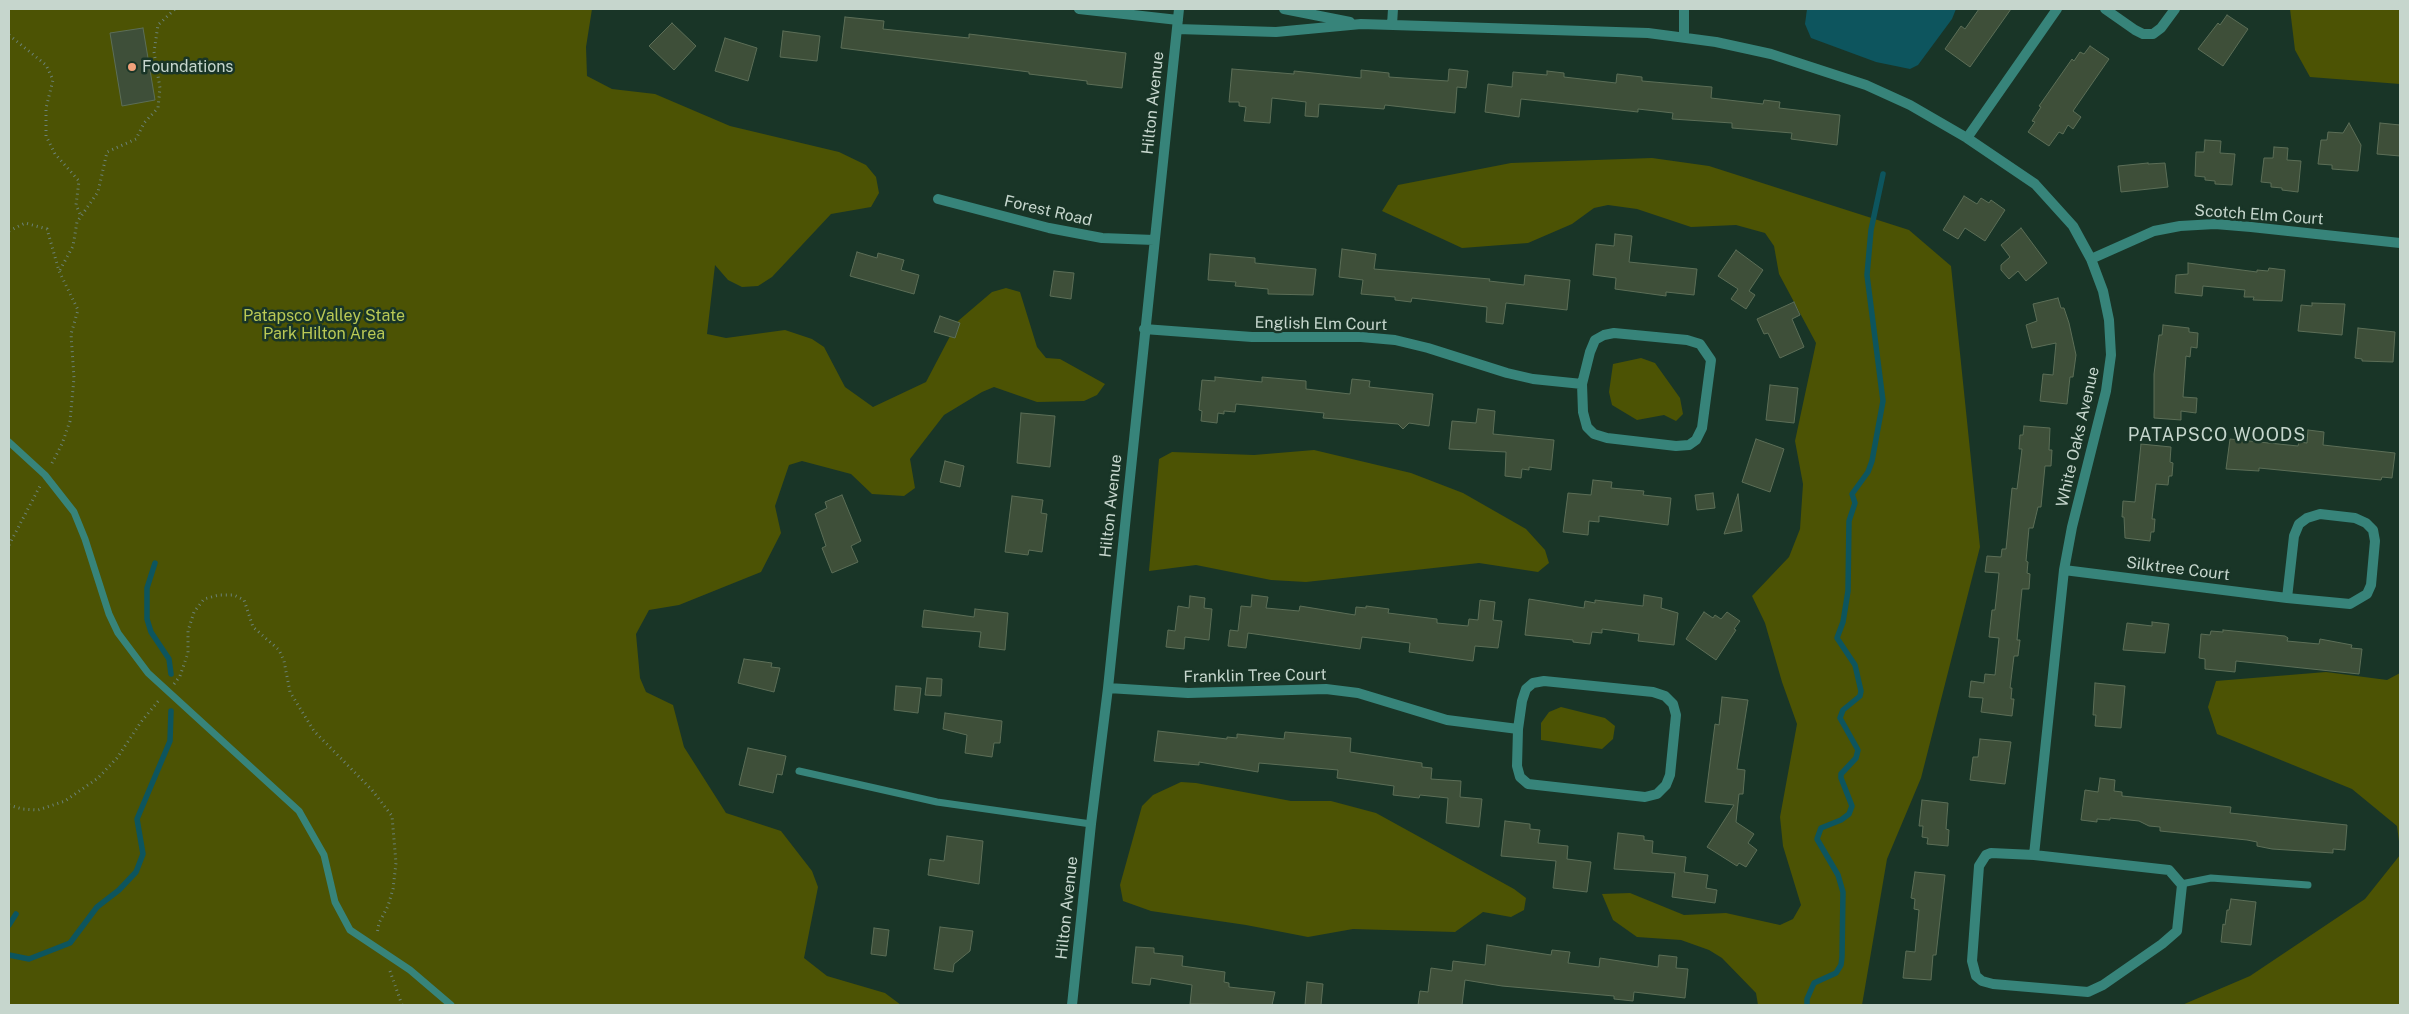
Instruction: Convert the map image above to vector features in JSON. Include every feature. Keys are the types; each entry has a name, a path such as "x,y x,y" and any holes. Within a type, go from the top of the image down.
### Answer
{"street":[{"name":"White Oaks Avenue","path":"1079,9 1177,24 1276,32 1360,24 1648,33 1684,37 1771,54 1821,68 1910,105 1967,138 2035,184 2073,226 2092,260 2103,291 2109,320 2111,355 2106,391 2072,527 2064,570 2034,855"},
{"name":"Hilton Avenue","path":"1072,1005 1091,824 1108,688 1144,329 1179,9"},
{"name":"White Oaks Avenue","path":"1284,9 1360,24"},
{"path":"1392,25 1393,9"},
{"path":"1684,9 1684,37"},
{"path":"1967,138 2057,9"},
{"path":"2105,9 2135,30 2153,34 2161,28 2175,9"},
{"name":"Forest Road","path":"938,199 1049,228 1102,238 1154,240"},
{"name":"Scotch Elm Court","path":"2092,260 2154,231 2189,225 2215,224 2251,227 2400,243"},
{"name":"English Elm Court","path":"1144,329 1242,337 1360,337 1395,340 1428,348 1507,373 1533,379 1582,384"},
{"path":"1614,333 1687,340 1700,344 1710,360 1702,428 1696,440 1688,445 1659,444 1607,438 1594,434 1587,427 1583,412 1582,384 1595,340 1614,333"},
{"name":"Silktree Court","path":"2064,570 2287,598 2350,604 2367,594 2371,585 2375,541 2373,530 2366,523 2355,518 2320,514 2307,518 2299,524 2294,536 2287,598"},
{"path":"1544,681 1653,692 1665,696 1673,704 1676,716 1670,775 1666,785 1657,794 1644,797 1528,784 1520,777 1516,766 1518,729 1522,701 1526,689 1533,682 1544,681"},
{"name":"Franklin Tree Court","path":"1108,688 1188,693 1326,689 1358,693 1447,720 1518,729"},
{"path":"1991,853 2034,855 2160,867 2169,870 2181,884 2183,893 2179,923 2175,935 2096,988 2078,992 1993,984 1982,981 1976,976 1972,961 1980,866 1986,855 1991,853"}],"lane":[{"path":"9,442 45,475 74,512 85,539 109,614 118,634 148,673 299,811 324,855 335,902 350,930 410,970 451,1005"},
{"path":"799,770 937,802 1091,824"},
{"path":"2181,884 2211,878 2308,885"}],"path":[{"path":"59,271 73,246 77,222 98,192 107,152 136,139 144,123 158,108 160,88 154,52 158,25 175,9"},
{"path":"9,35 46,66 53,80 46,108 46,136 55,154 79,182 76,205 81,216"},
{"path":"9,232 24,223 47,229 59,271 78,310 71,334 74,378 70,421 62,444 9,545"}],"green space":[{"name":"Patapsco Valley State Park Hilton Area","path":"9,9 592,9 586,47 587,76 612,89 655,94 730,126 839,152 866,165 876,177 879,193 871,207 831,214 772,277 758,286 742,287 728,280 715,265 707,334 726,338 785,330 812,339 824,347 845,387 873,407 926,382 958,321 992,292 1006,288 1020,292 1037,347 1046,358 1060,359 1105,384 1097,395 1084,401 1037,402 994,387 982,392 944,415 910,459 915,488 904,496 872,494 851,474 802,461 789,465 775,506 781,533 761,572 679,605 649,610 636,634 640,678 646,692 673,705 684,747 726,813 781,831 812,871 818,887 804,958 827,976 885,993 901,1005 9,1005"},
{"path":"2290,9 2400,9 2400,84 2310,77 2295,50"},
{"path":"1652,158 1709,166 1909,230 1951,266 1980,547 1921,778 1887,859 1862,1005 1758,1005 1756,993 1722,958 1709,950 1681,940 1637,937 1613,920 1602,894 1630,893 1684,915 1726,913 1780,925 1793,919 1801,905 1783,846 1780,817 1797,724 1782,682 1765,623 1752,596 1789,557 1800,529 1803,484 1795,441 1816,343 1779,274 1774,246 1765,233 1736,225 1691,227 1637,209 1608,205 1594,208 1572,224 1528,243 1462,248 1382,211 1398,185 1511,163"},
{"path":"1641,358 1655,363 1680,398 1683,414 1676,421 1664,415 1637,420 1612,405 1609,392 1613,364"},
{"path":"1314,450 1411,473 1463,493 1526,529 1545,550 1549,563 1538,572 1479,563 1306,582 1271,580 1196,565 1149,571 1159,459 1172,452 1254,455"},
{"path":"2326,672 2387,680 2400,673 2400,849 2397,826 2352,789 2217,734 2208,707 2216,681"},
{"path":"1561,707 1605,718 1615,726 1613,739 1602,749 1541,740 1541,723 1549,712"},
{"path":"1181,782 1196,783 1291,801 1331,801 1376,813 1514,889 1526,898 1524,910 1511,917 1483,912 1455,932 1353,929 1308,937 1246,925 1151,911 1123,901 1120,885 1142,806 1153,795"},
{"path":"2400,855 2400,1005 2182,1005 2250,976 2365,899"}],"water":[{"path":"1807,9 1956,9 1952,19 1918,65 1910,69 1876,62 1811,38 1805,24"}],"building":[{"path":"1979,9 2011,9 1970,67 1945,49 1961,26 1965,29"},
{"path":"2227,15 2248,29 2223,66 2198,49 2218,23 2220,25"},
{"path":"845,17 884,21 883,29 969,38 969,34 1126,53 1122,88 1087,84 1087,81 1029,74 1029,72 841,48"},
{"path":"672,23 696,46 674,70 649,46"},
{"name":"Foundations","path":"143,28 155,100 122,106 110,33"},
{"path":"783,31 820,36 817,61 780,57"},
{"path":"725,38 757,48 748,81 715,71"},
{"path":"2090,46 2109,59 2073,111 2081,117 2073,129 2068,125 2063,134 2059,132 2049,146 2028,132 2035,122 2032,121 2041,107 2039,106 2072,59 2074,61 2080,52 2084,54"},
{"path":"1232,69 1294,74 1294,71 1361,78 1361,70 1389,73 1389,77 1448,81 1449,69 1468,71 1466,88 1457,87 1455,113 1385,105 1384,109 1319,104 1318,117 1305,116 1306,102 1272,98 1270,123 1244,121 1246,107 1239,106 1239,102 1229,102"},
{"path":"1547,71 1564,73 1564,77 1616,83 1617,74 1642,77 1642,81 1712,87 1711,98 1763,104 1764,100 1780,102 1779,108 1840,115 1837,145 1791,139 1792,133 1732,128 1732,123 1672,119 1673,113 1638,109 1638,112 1521,99 1519,117 1485,112 1488,84 1512,87 1513,72 1547,75"},
{"path":"2349,123 2361,145 2358,171 2332,169 2332,165 2318,164 2321,140 2327,140 2328,132 2343,133"},
{"path":"2380,123 2400,125 2400,156 2377,154"},
{"path":"2205,140 2221,141 2220,153 2235,154 2232,185 2215,184 2215,181 2205,180 2205,177 2195,176 2196,152 2204,152"},
{"path":"2274,147 2288,148 2287,160 2301,161 2298,192 2282,190 2282,188 2271,187 2271,183 2261,182 2264,158 2273,158"},
{"path":"2165,163 2168,187 2121,192 2118,166"},
{"path":"1964,196 1977,204 1981,198 1989,203 1991,200 2005,210 1985,241 1965,228 1958,239 1943,230"},
{"path":"2021,228 2047,263 2026,281 2018,271 2009,279 2001,270 2001,265 2010,257 2001,245"},
{"path":"1615,234 1632,236 1629,262 1697,269 1694,295 1666,292 1666,296 1615,289 1616,278 1593,275 1596,244 1614,246"},
{"path":"1342,249 1376,254 1374,269 1490,279 1489,281 1524,285 1525,275 1570,280 1567,310 1506,303 1503,324 1486,322 1487,307 1412,298 1411,302 1395,300 1395,297 1361,294 1363,280 1339,277"},
{"path":"1736,250 1763,270 1749,291 1755,295 1746,309 1731,299 1738,289 1718,276"},
{"path":"857,252 877,258 878,253 904,260 901,270 919,275 914,294 850,276"},
{"path":"1210,254 1255,258 1255,263 1316,269 1313,295 1268,294 1268,289 1235,286 1236,282 1208,280"},
{"path":"2188,263 2257,272 2257,270 2268,271 2269,268 2285,270 2282,301 2253,300 2254,297 2244,297 2245,290 2203,286 2202,296 2175,293 2176,275 2188,274"},
{"path":"1054,271 1074,273 1071,299 1050,296"},
{"path":"2058,298 2069,323 2076,355 2073,377 2070,377 2067,404 2040,401 2043,374 2053,375 2056,343 2032,348 2026,325 2037,321 2033,304"},
{"path":"1794,302 1800,315 1792,319 1804,347 1780,358 1768,333 1764,334 1757,319"},
{"path":"2312,303 2345,304 2342,335 2298,331 2301,305 2312,306"},
{"path":"940,316 960,323 955,338 934,332"},
{"path":"2163,325 2189,328 2189,332 2198,333 2197,348 2191,347 2190,357 2186,356 2183,397 2197,398 2196,413 2181,411 2181,420 2154,418 2154,374 2159,335 2162,335"},
{"path":"2358,328 2395,332 2393,362 2362,361 2362,359 2355,358"},
{"path":"1215,377 1262,382 1262,377 1306,381 1306,389 1350,394 1352,379 1370,381 1369,387 1433,394 1429,426 1409,423 1403,429 1398,424 1323,418 1324,413 1236,404 1235,412 1224,411 1224,414 1218,413 1217,423 1201,421 1202,411 1199,410 1202,380 1215,381"},
{"path":"1770,385 1798,388 1794,423 1766,420"},
{"path":"1478,409 1495,411 1493,434 1554,440 1551,470 1529,467 1529,470 1522,469 1521,478 1505,476 1506,452 1449,449 1452,421 1476,423"},
{"path":"1021,413 1055,416 1050,467 1017,463"},
{"path":"2024,426 2050,428 2049,450 2052,450 2051,466 2045,466 2041,507 2038,507 2033,528 2029,528 2026,561 2028,562 2027,573 2030,574 2029,589 2022,589 2017,640 2020,640 2018,656 2014,656 2010,688 2012,688 2011,699 2014,699 2012,716 1981,712 1983,698 1969,697 1971,681 1984,683 1985,674 1995,675 1999,638 1989,637 1992,610 1995,610 1999,573 1985,572 1987,556 2001,557 2002,549 2006,549 2012,488 2017,489 2022,449 2019,449 2020,435 2023,435"},
{"path":"2308,430 2324,432 2323,445 2395,453 2392,478 2382,477 2381,480 2259,468 2259,471 2226,469 2230,439 2298,446 2299,442 2307,443"},
{"path":"1756,439 1784,449 1770,492 1742,482"},
{"path":"2141,444 2171,447 2170,462 2173,463 2172,476 2169,476 2168,485 2156,484 2152,519 2155,519 2154,532 2151,532 2150,541 2125,538 2124,517 2122,517 2123,501 2135,502"},
{"path":"945,461 964,466 960,487 940,482"},
{"path":"1593,480 1612,482 1611,488 1644,491 1643,495 1671,498 1668,525 1599,516 1599,522 1589,521 1588,535 1563,532 1568,493 1591,495"},
{"path":"1713,493 1715,508 1697,510 1695,495"},
{"path":"1738,494 1742,531 1724,534"},
{"path":"842,495 861,541 851,546 858,562 832,573 822,548 826,546 815,514 827,508 825,502"},
{"path":"1012,496 1043,500 1041,513 1047,514 1042,552 1029,550 1028,555 1005,552"},
{"path":"1252,595 1268,597 1266,608 1299,611 1300,606 1355,615 1356,607 1366,608 1366,606 1389,609 1388,613 1437,619 1437,623 1468,626 1469,619 1478,620 1480,600 1495,602 1493,620 1502,621 1498,648 1475,646 1473,661 1409,652 1410,643 1362,637 1360,649 1248,633 1246,648 1228,646 1230,630 1238,631 1241,606 1251,607"},
{"path":"1644,595 1662,598 1661,608 1678,613 1674,645 1638,641 1639,634 1602,629 1602,633 1592,632 1590,644 1573,642 1573,640 1525,635 1529,599 1584,608 1585,601 1595,603 1595,600 1643,606"},
{"path":"1190,596 1205,598 1204,608 1212,609 1209,640 1185,637 1184,649 1166,647 1168,630 1175,631 1178,606 1189,608"},
{"path":"975,609 1008,613 1005,650 979,647 981,632 922,627 924,610 974,617"},
{"path":"1704,612 1713,618 1715,615 1721,619 1727,612 1740,621 1716,660 1686,639"},
{"path":"2152,622 2169,624 2165,653 2123,650 2127,623 2152,626"},
{"path":"2223,630 2285,636 2288,638 2287,641 2319,644 2320,639 2352,645 2351,648 2362,649 2359,674 2236,661 2235,672 2205,669 2205,659 2199,658 2201,634 2210,635 2211,631 2223,632"},
{"path":"744,659 772,663 771,667 780,668 774,692 738,683"},
{"path":"927,678 942,679 941,696 925,695"},
{"path":"2095,683 2125,686 2121,728 2095,726 2096,715 2093,715"},
{"path":"896,686 921,688 918,713 894,710"},
{"path":"1722,697 1748,700 1737,769 1745,770 1743,794 1739,794 1736,822 1754,834 1748,843 1757,850 1746,867 1739,863 1737,866 1707,847 1734,805 1705,802 1715,724 1719,725"},
{"path":"945,713 1002,721 1000,743 994,743 992,757 965,753 967,735 943,729"},
{"path":"1158,731 1227,739 1227,737 1237,738 1237,734 1284,739 1285,732 1351,738 1350,752 1422,763 1422,767 1432,768 1431,779 1461,781 1460,797 1482,799 1479,827 1446,823 1448,798 1420,795 1419,798 1393,795 1394,786 1337,778 1338,770 1259,763 1258,772 1199,762 1199,765 1154,761"},
{"path":"1980,739 2011,742 2005,784 1970,780 1973,757 1978,757"},
{"path":"748,748 786,756 782,775 777,774 773,793 739,785"},
{"path":"2100,778 2115,780 2114,791 2122,792 2122,796 2231,807 2230,813 2347,825 2345,850 2333,849 2333,853 2272,849 2257,846 2257,842 2247,840 2160,831 2160,827 2149,826 2139,821 2110,818 2110,820 2097,819 2097,822 2081,820 2085,790 2098,792"},
{"path":"1922,800 1948,803 1946,829 1949,830 1948,846 1927,844 1928,838 1922,837 1923,826 1919,826"},
{"path":"1505,821 1530,824 1530,829 1540,830 1538,843 1568,846 1567,859 1591,862 1587,892 1553,888 1556,861 1501,856"},
{"path":"1618,833 1644,836 1644,840 1653,841 1652,853 1686,857 1684,872 1708,875 1706,888 1717,890 1715,903 1672,897 1675,873 1614,869"},
{"path":"947,836 983,841 979,884 928,875 930,859 944,861"},
{"path":"1915,872 1945,875 1936,955 1933,955 1931,980 1903,978 1906,951 1915,952 1919,910 1914,909 1915,899 1911,898"},
{"path":"2231,899 2256,902 2251,945 2221,942 2223,924 2225,925"},
{"path":"940,927 973,931 970,951 954,964 953,972 934,969"},
{"path":"874,928 889,930 886,956 871,954"},
{"path":"1487,945 1551,955 1552,950 1570,952 1568,963 1599,967 1600,958 1658,967 1659,955 1677,957 1676,968 1688,969 1685,998 1634,992 1633,1001 1614,999 1614,996 1502,986 1465,980 1462,1005 1418,1005 1420,991 1428,992 1431,968 1452,971 1453,961 1485,965"},
{"path":"1136,947 1154,948 1154,953 1183,956 1182,966 1225,972 1224,982 1229,983 1229,987 1275,992 1272,1005 1190,1004 1192,985 1151,978 1150,985 1132,983"},
{"path":"1307,982 1323,984 1321,1005 1305,1005"}],"waterway":[{"path":"1807,1005 1807,999 1814,983 1836,973 1841,965 1842,957 1843,892 1838,875 1817,839 1821,828 1841,820 1849,814 1852,806 1841,774 1856,758 1858,750 1840,718 1843,710 1860,696 1861,691 1855,665 1837,638 1843,622 1848,591 1849,521 1855,503 1852,494 1868,472 1872,461 1883,401 1867,275 1871,230 1883,174"},
{"path":"155,563 147,588 147,619 151,632 169,659 171,674"},
{"path":"9,955 29,959 70,943 97,907 119,890 136,872 143,854 137,819 170,741 171,711"},
{"path":"9,925 16,914"}],"place":[{"name":"Foundations","path":"132,67"}],"district":[{"name":"PATAPSCO WOODS","path":"2217,435"}]}
